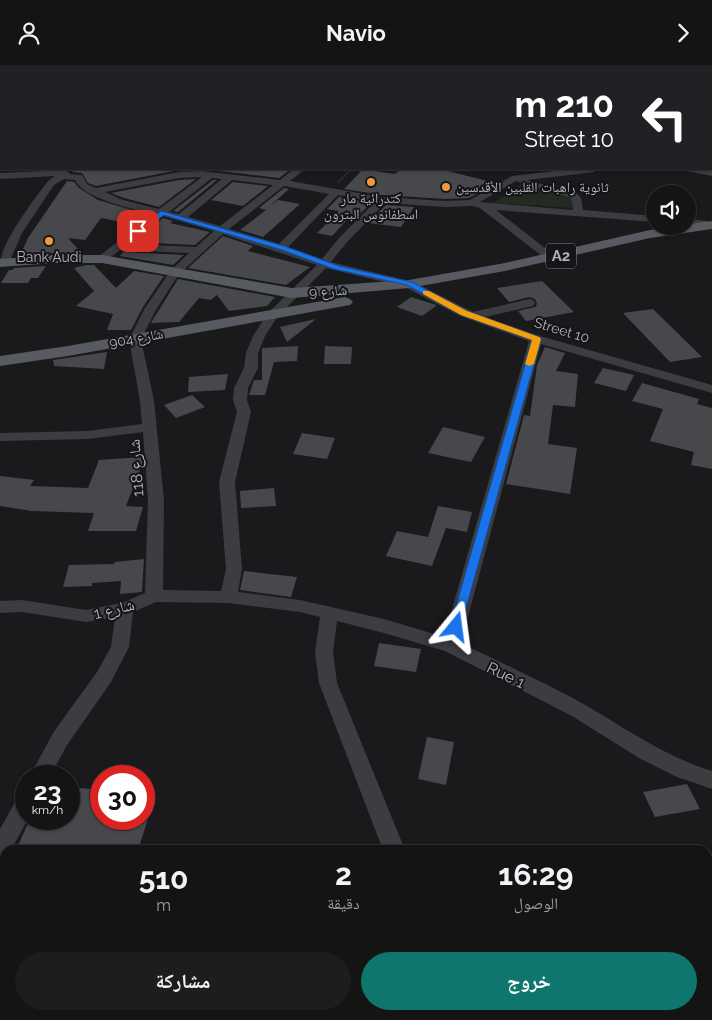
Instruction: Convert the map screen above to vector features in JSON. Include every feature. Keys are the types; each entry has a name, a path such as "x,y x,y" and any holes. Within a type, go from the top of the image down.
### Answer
{"main road":[{"name":"شارع 9","path":"2,263 55,259 102,259 292,293 409,283 551,258 650,234 709,224"},
{"name":"شارع 904","path":"0,361 396,293 409,283"}],"street":[{"path":"136,182 143,170"},
{"path":"135,339 151,308 175,272 220,231 299,170"},
{"path":"472,203 512,179 531,173 578,170"},
{"path":"696,170 712,173"},
{"path":"0,176 65,173"},
{"path":"58,188 52,183 65,173"},
{"name":"Street 10","path":"65,173 79,177 81,184 119,202 181,217 325,263 409,283 472,316 536,339 712,389"},
{"path":"2,263 31,207 58,188 92,189 136,182 168,173 230,177 382,200 445,204 472,203 484,206 646,218"},
{"path":"102,259 210,175"},
{"path":"181,217 230,177"},
{"path":"512,179 574,196 578,213"},
{"path":"281,248 336,192"},
{"path":"228,597 234,569 227,482 244,412 240,400 241,388 251,368 252,353 258,337 272,314 325,263 343,240 382,200"},
{"path":"484,206 551,258"},
{"path":"696,223 709,224"},
{"path":"116,247 197,250"},
{"path":"472,316 529,303"},
{"name":"شارع 118","path":"135,339 150,427 156,500 154,596"},
{"path":"451,646 536,339"},
{"path":"0,437 88,435 150,427"},
{"name":"شارع 1","path":"0,607 22,606 86,616 124,609 154,596 228,597"},
{"name":"Rue 1","path":"228,597 300,607 384,626 451,646 579,711 684,771 712,780"},
{"path":"46,765 60,739 104,677 120,647 124,609"},
{"path":"329,614 324,652 328,683 392,845"},
{"path":"3,845 15,822"}],"shaded area":[{"path":"520,185 571,198 572,208 493,203"}],"building":[{"path":"74,170 179,170 96,186 88,183 82,173 72,172"},
{"path":"210,170 290,170 279,178"},
{"name":"ثانوية راهبات القلبين الأقدسين","path":"362,170 394,174 401,170 444,170 495,183 469,198 445,199 382,195 344,189"},
{"path":"196,179 159,207 111,193 179,180"},
{"path":"213,180 217,180 178,212 173,211"},
{"path":"67,181 74,182 79,188 98,200 149,215 136,225 101,218 85,240 68,238 78,249 75,253 60,253 56,249 53,253 20,256 28,238"},
{"path":"233,182 268,186 243,206 211,200"},
{"path":"284,188 289,189 269,207 278,200 300,204 263,237 240,230 266,210 259,208"},
{"path":"339,197 371,203 353,221 347,220 332,236 317,233 339,211 327,209"},
{"path":"386,205 414,207 401,227 368,223"},
{"path":"163,218 173,221 170,223 210,232 195,245 133,242"},
{"path":"223,236 253,246 248,251 310,267 286,285 188,268"},
{"path":"123,252 184,255 173,265 120,256"},
{"path":"94,265 116,288 134,271 164,276 143,307 131,330 107,330 113,314 76,306 94,291 74,268"},
{"path":"46,266 38,278 31,278 28,283 1,283 9,270 14,268"},
{"path":"178,279 275,297 267,306 229,311 217,295 211,300 199,298 179,322 151,323"},
{"path":"542,281 574,312 526,321 518,311 535,307 537,304 535,299 529,297 509,302 497,288"},
{"path":"411,297 436,306 422,316 397,307"},
{"path":"653,309 702,357 670,362 623,313"},
{"path":"316,319 287,342 280,327"},
{"path":"298,346 297,361 274,362 265,395 249,395 254,380 262,380 262,348"},
{"path":"325,346 352,347 351,364 324,364"},
{"path":"545,347 565,353 556,371 578,374 575,407 553,405 548,444 577,448 570,494 506,484 524,415 530,416 537,365"},
{"path":"107,352 104,369 54,366 53,360"},
{"path":"603,368 634,375 626,391 594,383"},
{"path":"228,374 225,390 188,392 189,377"},
{"path":"642,383 699,399 697,404 712,408 712,469 691,465 694,452 650,441 663,409 632,401"},
{"path":"192,395 205,407 176,418 164,405"},
{"path":"443,427 485,437 471,462 428,453"},
{"path":"302,433 335,438 327,459 293,454"},
{"path":"143,457 143,462 126,506 143,507 136,531 88,531 94,513 32,511 0,506 0,476 34,480 30,486 88,488 99,460"},
{"path":"274,488 276,506 241,508 240,491"},
{"path":"438,506 472,512 467,532 446,528 432,566 386,556 397,531 428,537"},
{"path":"144,559 142,592 120,594 121,581 92,583 92,586 63,587 69,565 114,564 115,562"},
{"path":"244,571 297,577 291,597 240,590"},
{"path":"379,643 421,649 416,672 374,666"},
{"path":"427,737 454,742 446,785 418,779"},
{"path":"687,784 700,809 655,817 643,792"},
{"path":"80,788 90,789 90,830 144,830 140,845 18,845 25,830 80,830"}],"slow traffic":[{"path":"426,293 464,313 536,339 529,364"}],"place":[{"name":"كتدرائية مار اسطفانوس البترون","path":"371,182"},
{"name":"ثانوية راهبات القلبين الأقدسين","path":"446,187"},
{"name":"Bank Audi","path":"49,241"}],"route":[{"path":"138,231 163,213 181,217 337,267 409,283 464,313 536,339 456,627"}]}
